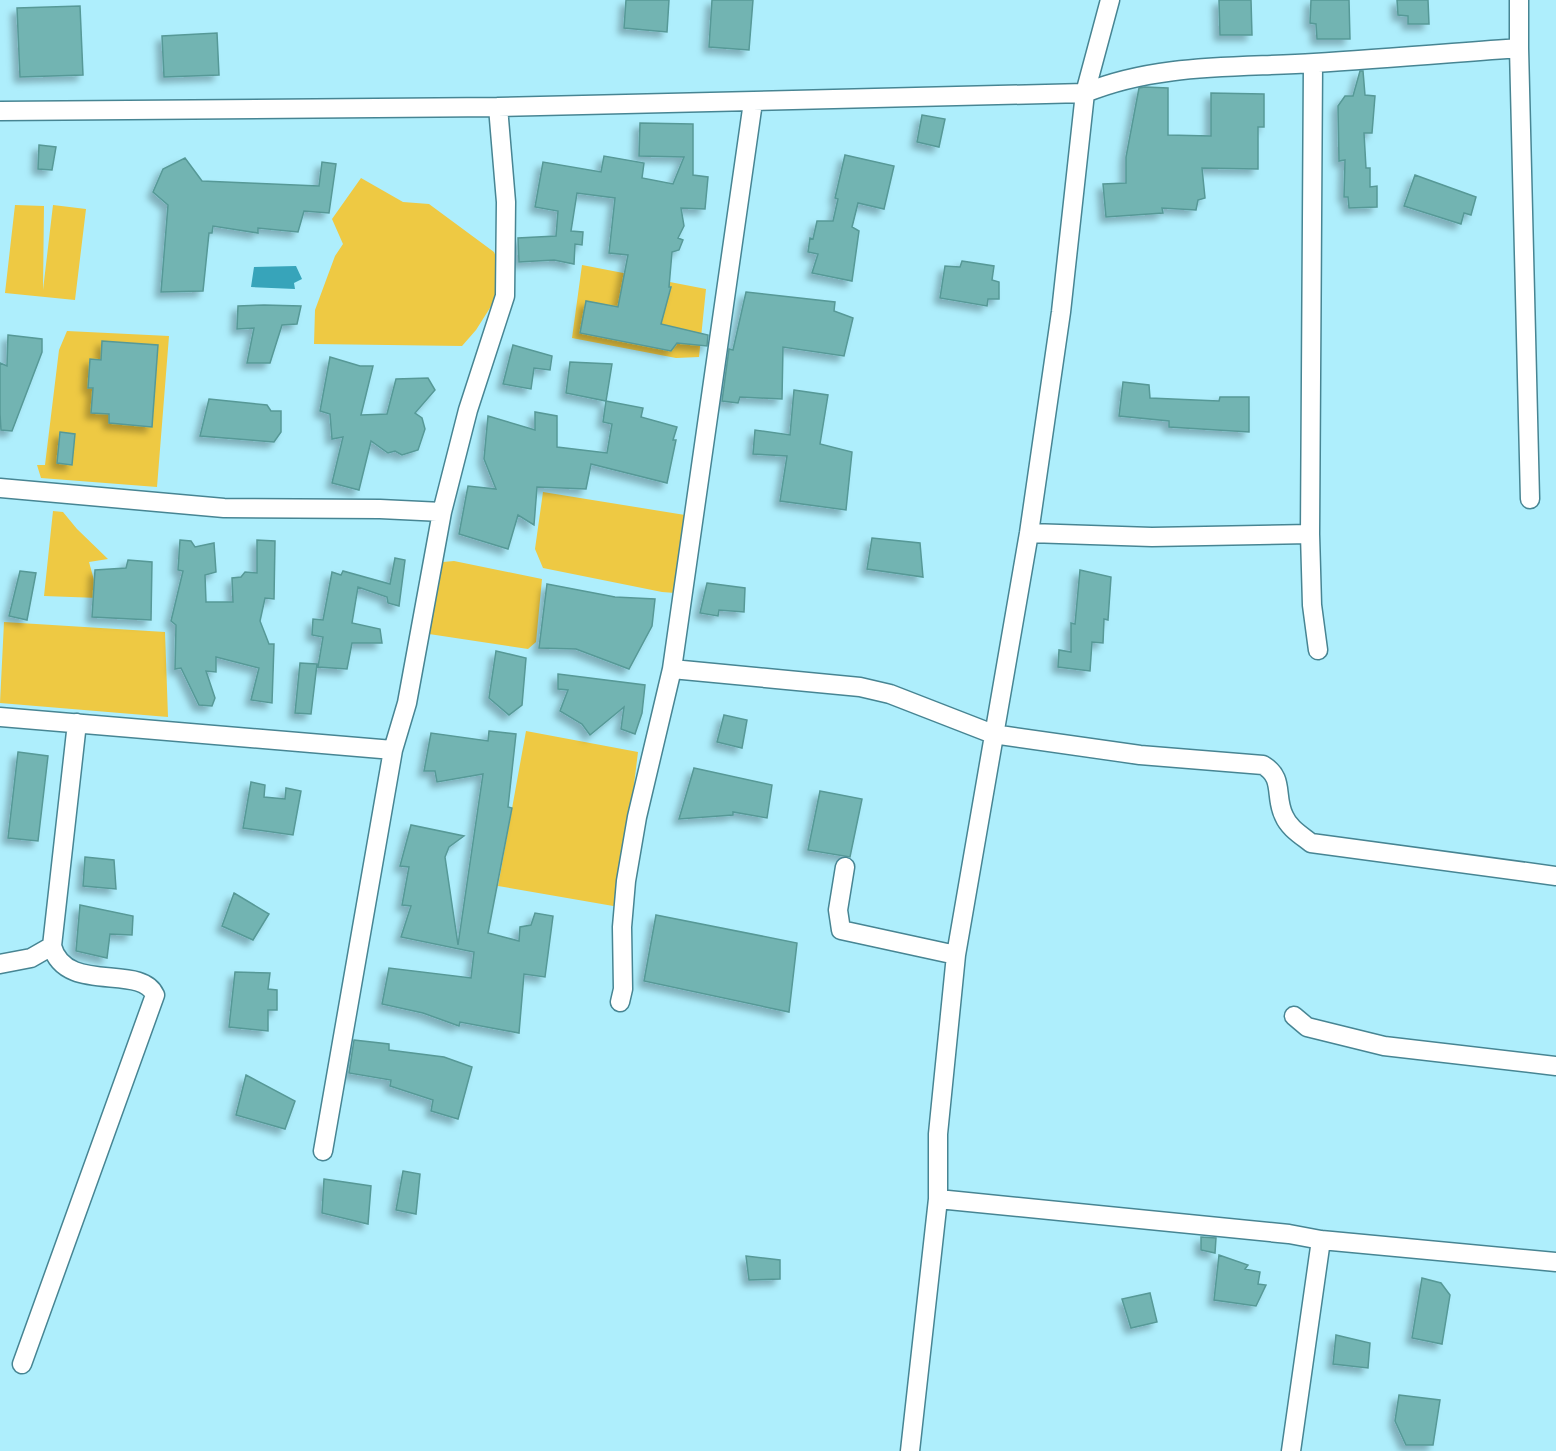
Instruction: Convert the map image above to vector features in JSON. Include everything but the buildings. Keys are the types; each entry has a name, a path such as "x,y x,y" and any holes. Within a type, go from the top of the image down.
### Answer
{"street":[{"path":"910,1451 938,1199 938,1134 956,955 1029,533 1061,312 1085,93 1110,0"},
{"path":"1519,0 1530,498"},
{"path":"0,111 498,107 1085,93 1116,80 1172,70 1313,64 1519,48"},
{"path":"1313,64 1310,534 1312,605 1318,650"},
{"path":"620,1002 623,989 622,927 626,881 639,807 672,669 753,102"},
{"path":"323,1151 393,750 406,703 442,512 468,410 506,296 506,202 498,107"},
{"path":"0,488 224,508 380,508 442,512"},
{"path":"1029,533 1152,537 1310,534"},
{"path":"672,669 860,687 890,694 993,734 1140,755 1263,765 1273,771 1278,781 1283,815 1292,828 1311,843 1556,876"},
{"path":"0,717 393,750"},
{"path":"22,1364 155,995 152,989 142,983 78,973 62,964 54,954 52,946 76,723"},
{"path":"845,867 838,910 841,930 956,955"},
{"path":"0,964 31,958 52,946"},
{"path":"1294,1017 1307,1027 1384,1046 1556,1066"},
{"path":"938,1199 1289,1234 1321,1240 1556,1262"},
{"path":"1291,1451 1321,1240"}],"shaded area":[{"path":"361,178 403,202 429,204 494,252 507,281 476,330 462,346 314,344 315,310 335,256 343,244 332,219"},
{"path":"15,205 44,206 43,290 53,205 86,209 75,300 5,293"},
{"path":"582,265 706,289 699,357 676,358 572,338"},
{"path":"67,331 169,336 157,487 41,478 37,465 45,465 59,350"},
{"path":"543,492 685,515 675,593 543,568 535,549"},
{"path":"53,511 63,512 108,559 89,562 99,598 44,596"},
{"path":"454,561 542,579 536,642 528,649 429,634 443,562"},
{"path":"4,622 165,632 168,717 0,703"},
{"path":"526,731 638,752 619,907 498,886"}],"water":[{"path":"296,266 302,279 294,283 295,289 251,287 254,267"}]}
